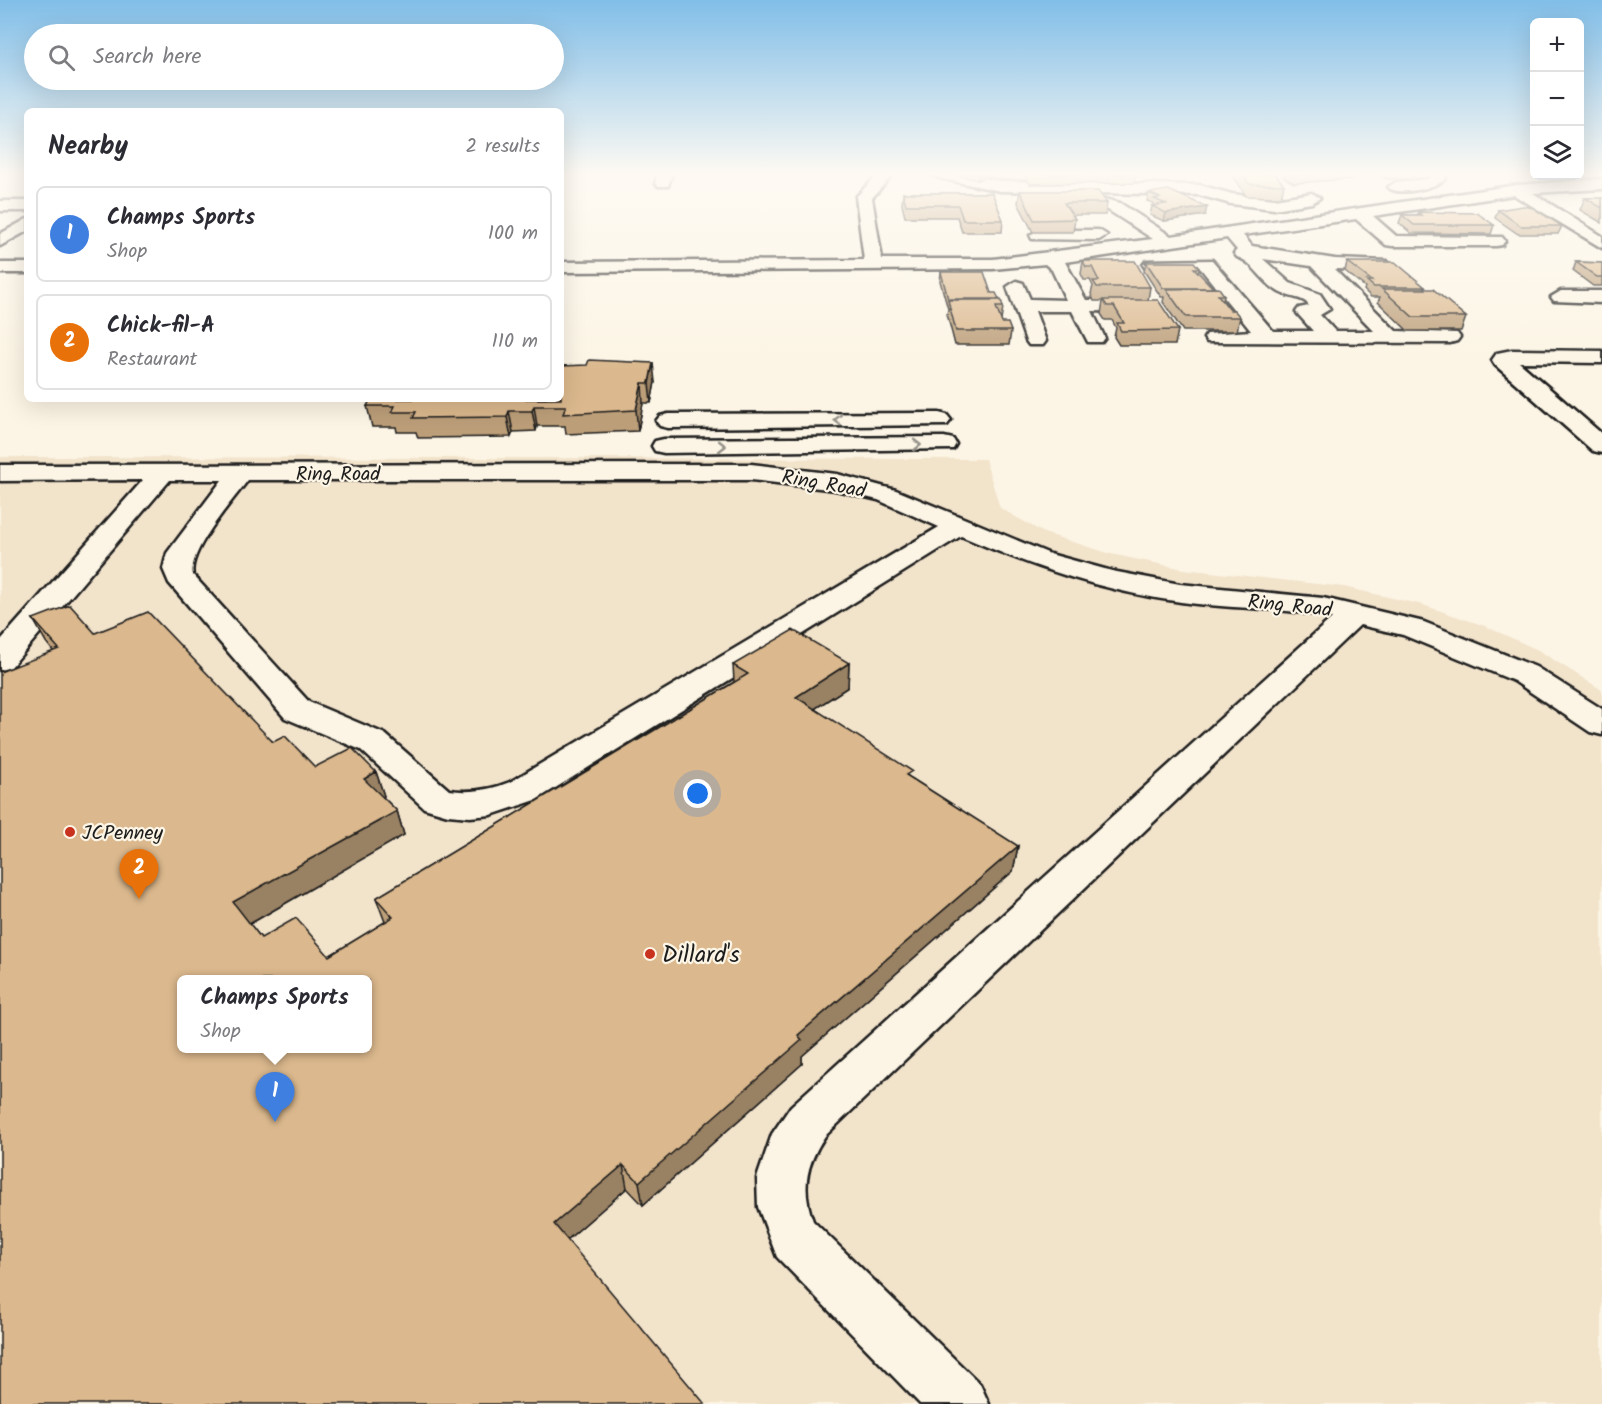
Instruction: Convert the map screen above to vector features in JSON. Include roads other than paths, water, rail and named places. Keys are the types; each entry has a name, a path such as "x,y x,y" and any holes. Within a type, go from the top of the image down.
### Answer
{"street":[{"path":"870,240 874,266"},
{"path":"1105,240 1113,250"},
{"path":"1165,240 1168,242"},
{"path":"1055,263 1113,250 1184,240"},
{"path":"1238,240 1283,288 1270,292 1271,299 1283,307 1306,312 1330,337"},
{"path":"1390,240 1496,242"},
{"path":"1147,265 1206,264 1248,251 1335,264 1381,265"},
{"path":"1316,261 1391,337"},
{"path":"1001,263 1011,274 1036,340"},
{"path":"564,267 874,266 1001,263 1125,266"},
{"path":"1055,263 1095,338"},
{"path":"1206,264 1267,337"},
{"path":"0,268 24,267"},
{"path":"1561,297 1602,297"},
{"path":"1022,305 1137,306"},
{"path":"1214,338 1450,337"},
{"path":"1602,357 1512,356 1504,357 1503,360 1602,446"},
{"path":"668,421 939,420"},
{"path":"664,446 944,444"},
{"name":"Ring Road","path":"0,473 780,474 866,489 911,504 1040,560 1143,587 1355,613 1413,628 1492,659 1555,692 1602,724"},
{"path":"0,660 163,473"},
{"path":"240,473 181,553 178,562 179,577 297,710 373,742 437,799 449,804 485,804 522,791 960,526"},
{"path":"960,1404 795,1239 785,1216 780,1194 781,1174 787,1153 808,1121 1355,613"}],"place":[{"name":"JCPenney","path":"70,832"},
{"name":"Chick-fil-A","path":"139,899"},
{"name":"Dillard's","path":"650,954"},
{"name":"Champs Sports","path":"275,1122"}]}
